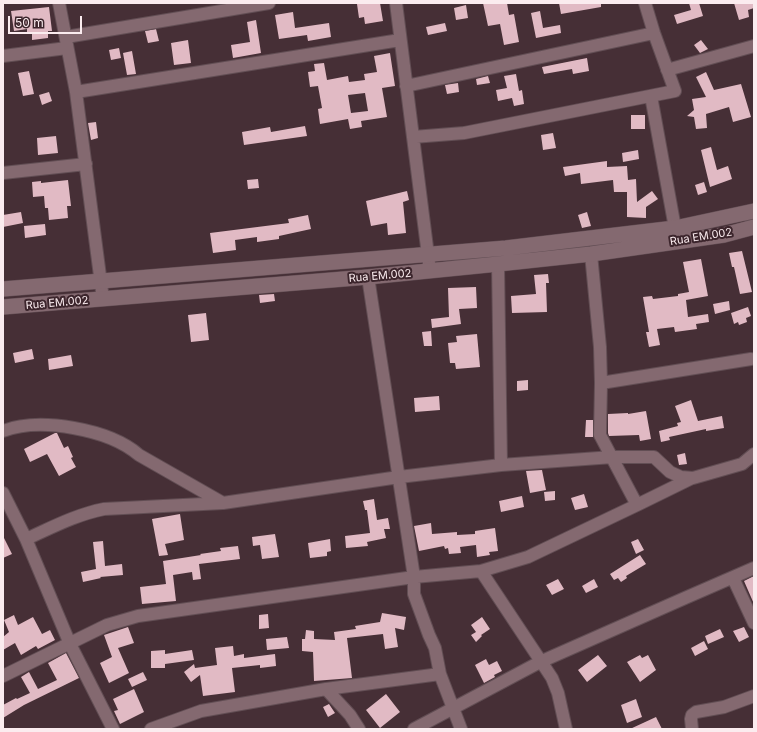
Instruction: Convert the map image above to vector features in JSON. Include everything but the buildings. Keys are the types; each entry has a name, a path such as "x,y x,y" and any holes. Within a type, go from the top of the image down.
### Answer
{"street":[{"path":"59,3 76,92 86,164 99,281 103,299"},
{"path":"3,56 269,3"},
{"path":"396,3 430,271"},
{"path":"413,137 464,133 675,91 645,3"},
{"path":"406,86 654,33"},
{"path":"76,92 400,40"},
{"path":"668,70 754,46"},
{"path":"651,96 675,228"},
{"path":"3,173 86,164"},
{"name":"Rua EM.002","path":"3,289 506,248 675,228 754,211"},
{"name":"Rua EM.002","path":"3,307 368,277 498,264 590,254 724,235 754,227"},
{"path":"590,254 598,316 601,383 600,435 613,457 637,505"},
{"path":"498,264 500,465"},
{"path":"368,277 414,577 414,594 435,648 440,674 461,729"},
{"path":"601,383 751,360"},
{"path":"3,431 30,426 60,426 92,431 130,448 139,455 223,504"},
{"path":"3,676 106,625 138,616 414,577 481,570 528,557 694,478 742,464 754,454"},
{"path":"26,539 70,519 86,513 104,509 223,504 399,477 500,465 613,457 654,457 670,472 681,477 694,478"},
{"path":"3,493 26,539 70,644 113,729"},
{"path":"414,729 540,662 754,568"},
{"path":"481,570 540,662 552,678 558,693 566,729"},
{"path":"733,578 754,623"},
{"path":"151,729 201,711 326,689 440,674"},
{"path":"326,689 350,715 359,729"},
{"path":"692,729 691,719 692,715 696,712 720,708 754,696"}]}
